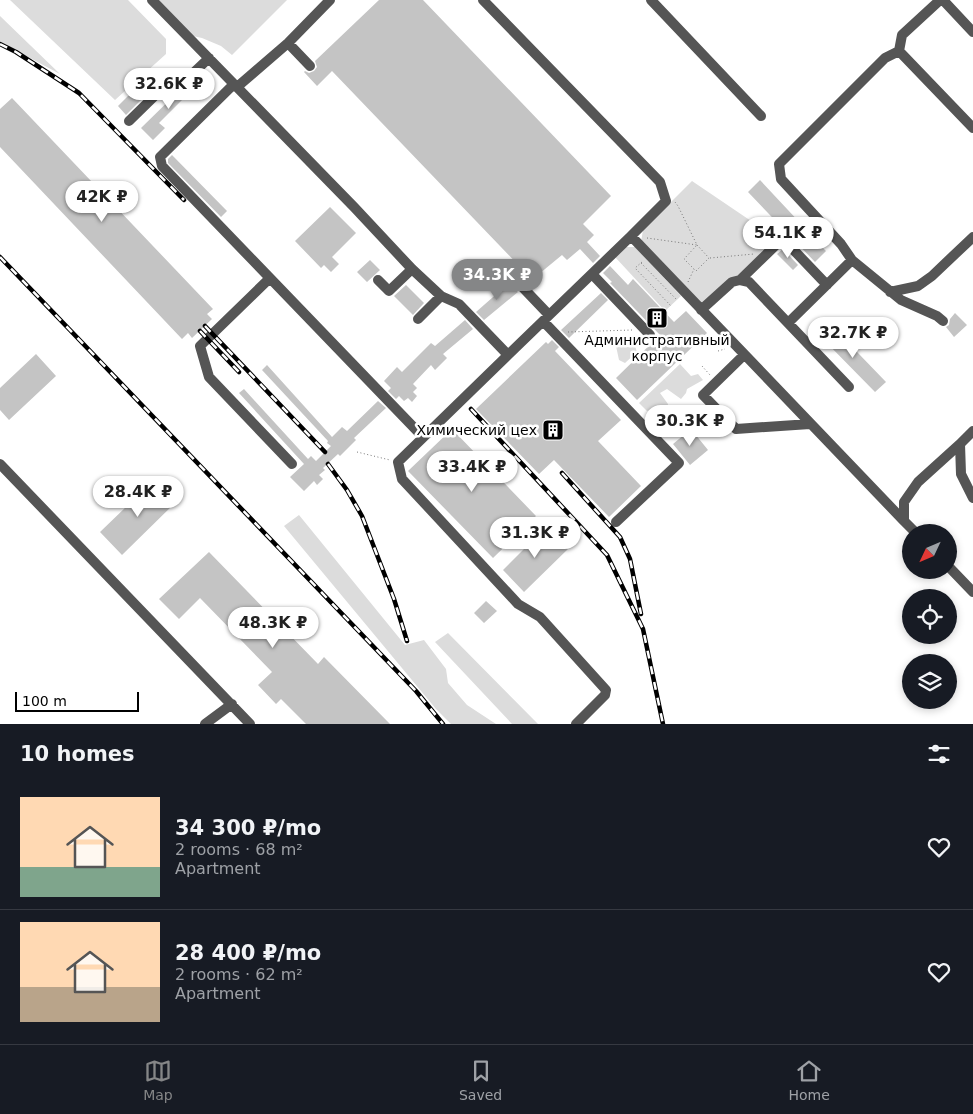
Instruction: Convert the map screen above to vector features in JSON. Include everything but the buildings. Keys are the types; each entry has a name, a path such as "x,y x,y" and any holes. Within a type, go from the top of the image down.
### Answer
{"street":[{"path":"152,0 412,269 442,296 459,304 508,355"},
{"path":"330,0 288,43 236,86 160,157 162,166 423,437"},
{"path":"483,0 660,182 666,201 398,462 402,479 518,604 540,617 606,690 605,695 576,724"},
{"path":"651,0 761,116"},
{"path":"899,51 902,35 941,0 973,32"},
{"path":"288,43 310,66"},
{"path":"899,51 973,128"},
{"path":"899,51 885,58 779,164 781,179 841,244 852,260 901,300 937,316 943,321"},
{"path":"130,121 173,78 189,77 209,58"},
{"path":"632,236 907,524"},
{"path":"890,292 918,286 932,276 973,237"},
{"path":"740,280 778,243 786,242 826,285"},
{"path":"788,323 852,260"},
{"path":"378,280 389,291 412,269"},
{"path":"508,273 546,318 554,333 678,463 616,522"},
{"path":"592,274 648,332"},
{"path":"270,278 200,346 208,377 292,464"},
{"path":"701,310 732,282 740,280 749,282 849,387"},
{"path":"418,319 442,296"},
{"path":"744,355 703,395 736,430 810,424"},
{"path":"904,521 904,502 918,482 973,431"},
{"path":"960,444 961,474 973,498"},
{"path":"0,464 250,724"},
{"path":"958,576 973,592"},
{"path":"205,724 232,704"}],"path":[{"path":"666,201 672,200 678,206 697,245 710,258"},
{"path":"632,236 697,245"},
{"path":"697,245 684,259 696,271 710,258 754,254 762,259"},
{"path":"649,255 635,268 671,306"},
{"path":"641,262 677,300"},
{"path":"554,333 648,332"},
{"path":"702,366 717,382"},
{"path":"357,452 398,462"}],"shaded area":[{"path":"10,0 128,0 166,39 166,54 115,100"},
{"path":"158,0 287,0 232,55 221,46 193,36"},
{"path":"0,16 60,74 0,42"},
{"path":"692,181 766,231 775,242 743,275 702,306 641,242 643,230"},
{"path":"624,247 635,247 681,296 665,311 615,257"},
{"path":"634,343 637,352 625,363 619,360 616,346"},
{"path":"680,364 691,376 698,374 703,380 687,389 681,399 667,389 660,393 668,404 666,417 657,421 657,408 647,411 639,403"},
{"path":"299,515 405,645 424,640 446,669 448,683 467,705 496,724 451,724 436,709 284,526"},
{"path":"448,633 538,724 512,724 435,642"}],"railway":[{"path":"0,44 16,52 79,93 184,200"},
{"path":"0,257 416,691 443,724"},
{"path":"205,326 325,452"},
{"path":"200,331 239,372"},
{"path":"471,409 607,555 643,629 663,724"},
{"path":"328,464 347,490 362,516 394,599 407,641"},
{"path":"562,473 620,537 630,559 641,614"}],"place":[{"name":"Административный корпус","path":"657,318"},
{"name":"Химический цех","path":"553,430"}]}
